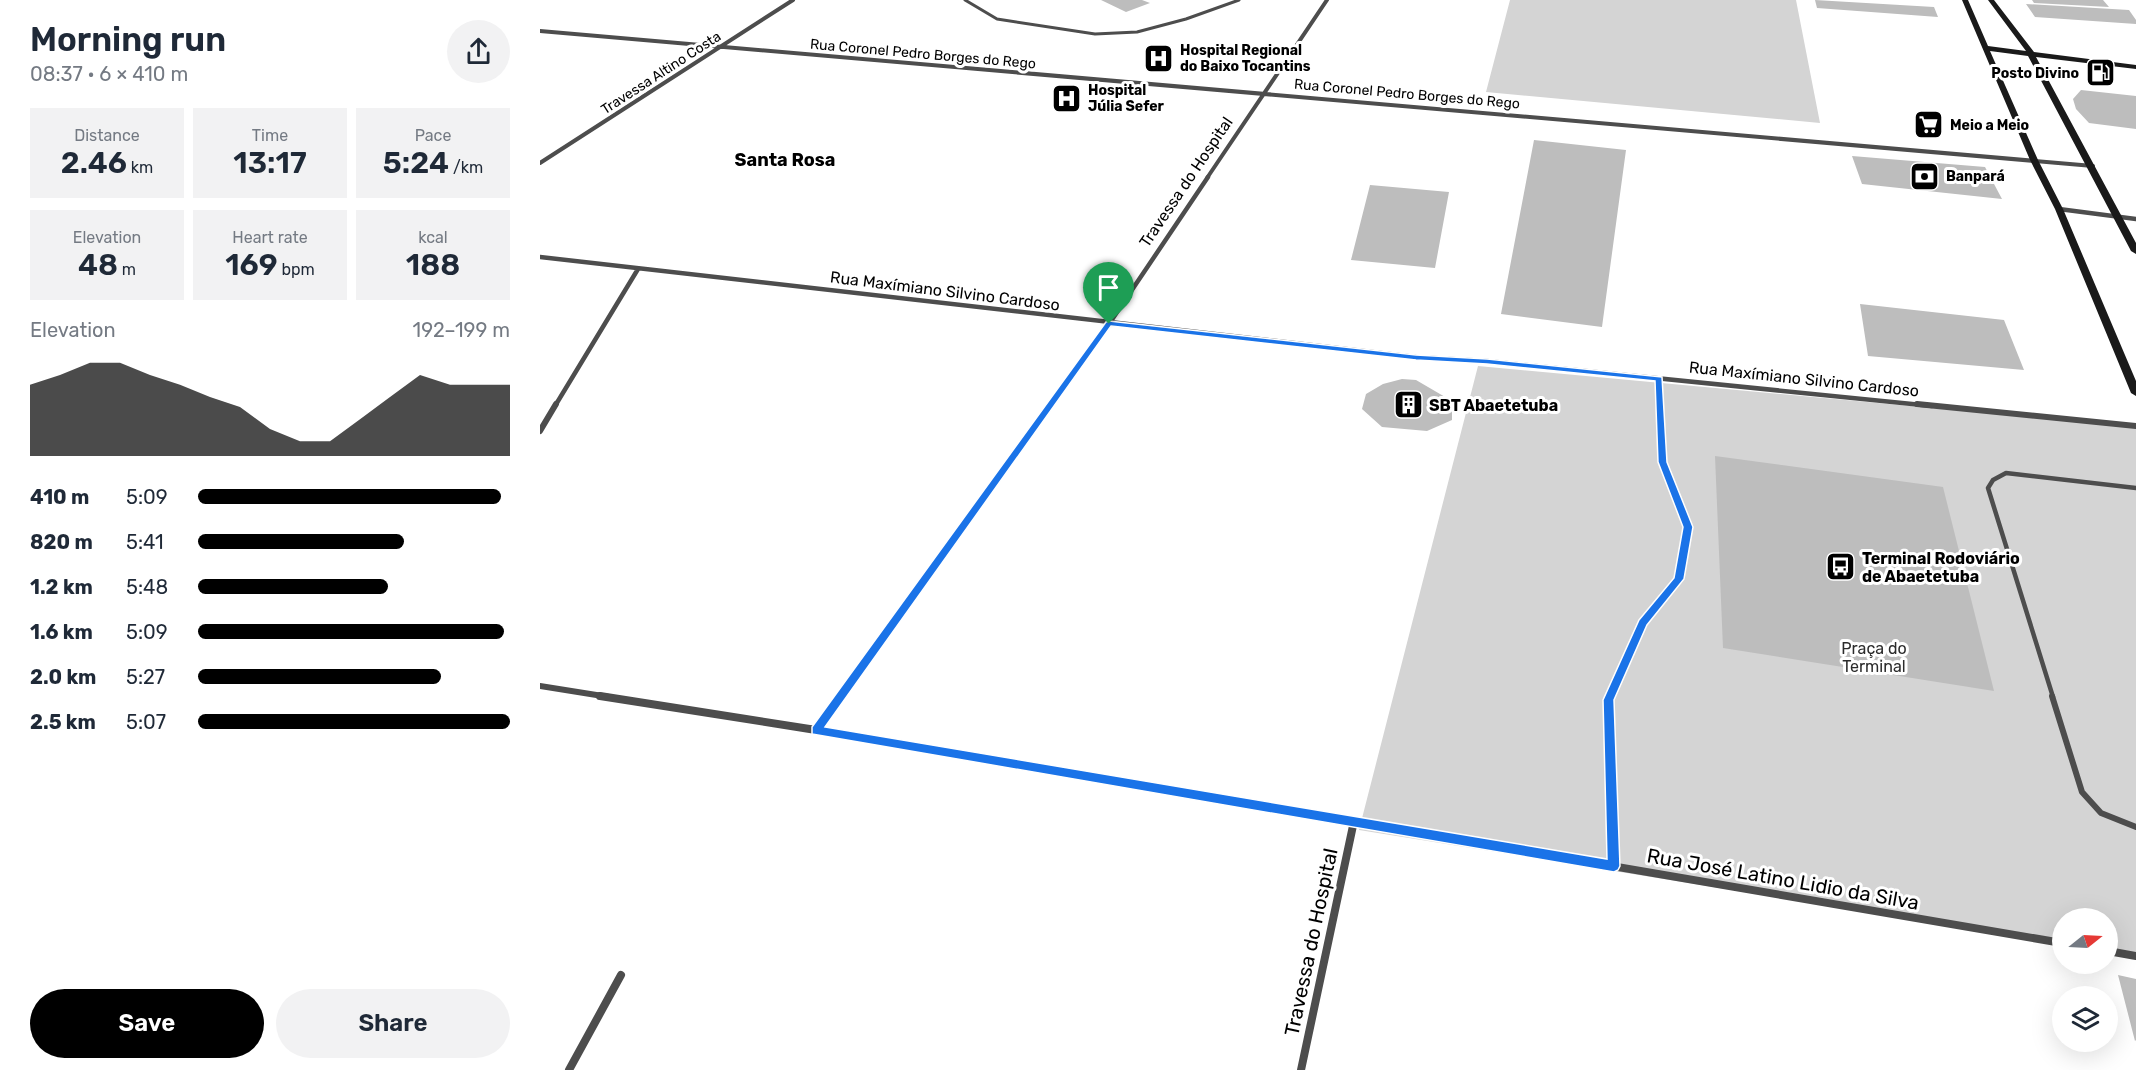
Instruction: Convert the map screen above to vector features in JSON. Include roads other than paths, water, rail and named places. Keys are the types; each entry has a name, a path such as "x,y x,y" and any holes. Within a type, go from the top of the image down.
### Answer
{"main road":[{"path":"1965,0 2034,160 2059,209 2136,393"},
{"path":"1991,0 2030,52 2136,251"},
{"path":"1985,48 2136,66"}],"street":[{"name":"Travessa Altino Costa","path":"540,163 793,0"},
{"name":"Travessa do Hospital","path":"816,730 1109,324 1327,0"},
{"name":"Rua Coronel Pedro Borges do Rego","path":"540,31 1264,92 2092,166"},
{"path":"2059,209 2136,219"},
{"name":"Rua Maxímiano Silvino Cardoso","path":"540,257 1109,324 1416,357 1487,361 2136,426"},
{"path":"540,431 638,269"},
{"name":"Rua José Latino Lidio da Silva","path":"540,686 1354,821 2052,942"},
{"name":"Travessa do Hospital","path":"1301,1070 1354,821"},
{"path":"2118,953 2136,956"},
{"path":"570,1070 621,975"}],"lane":[{"path":"965,0 997,19 1095,34 1137,32 1186,19 1239,0"},
{"path":"1614,866 1609,700 1643,623 1679,579 1688,527 1663,462 1659,378"},
{"path":"2136,488 2006,473 1993,480 1988,488 2082,792 2101,813 2136,827"}],"place":[{"name":"Hospital Regional do Baixo Tocantins","path":"1159,58"},
{"name":"Posto Divino","path":"2100,73"},
{"name":"Hospital Júlia Sefer","path":"1067,98"},
{"name":"Meio a Meio","path":"1929,125"},
{"name":"Banpará","path":"1925,176"},
{"name":"SBT Abaetetuba","path":"1408,405"},
{"name":"Terminal Rodoviário de Abaetetuba","path":"1841,567"}],"district":[{"name":"Santa Rosa","path":"785,160"}],"park label":[{"name":"Praça do Terminal","path":"1874,657"}]}
